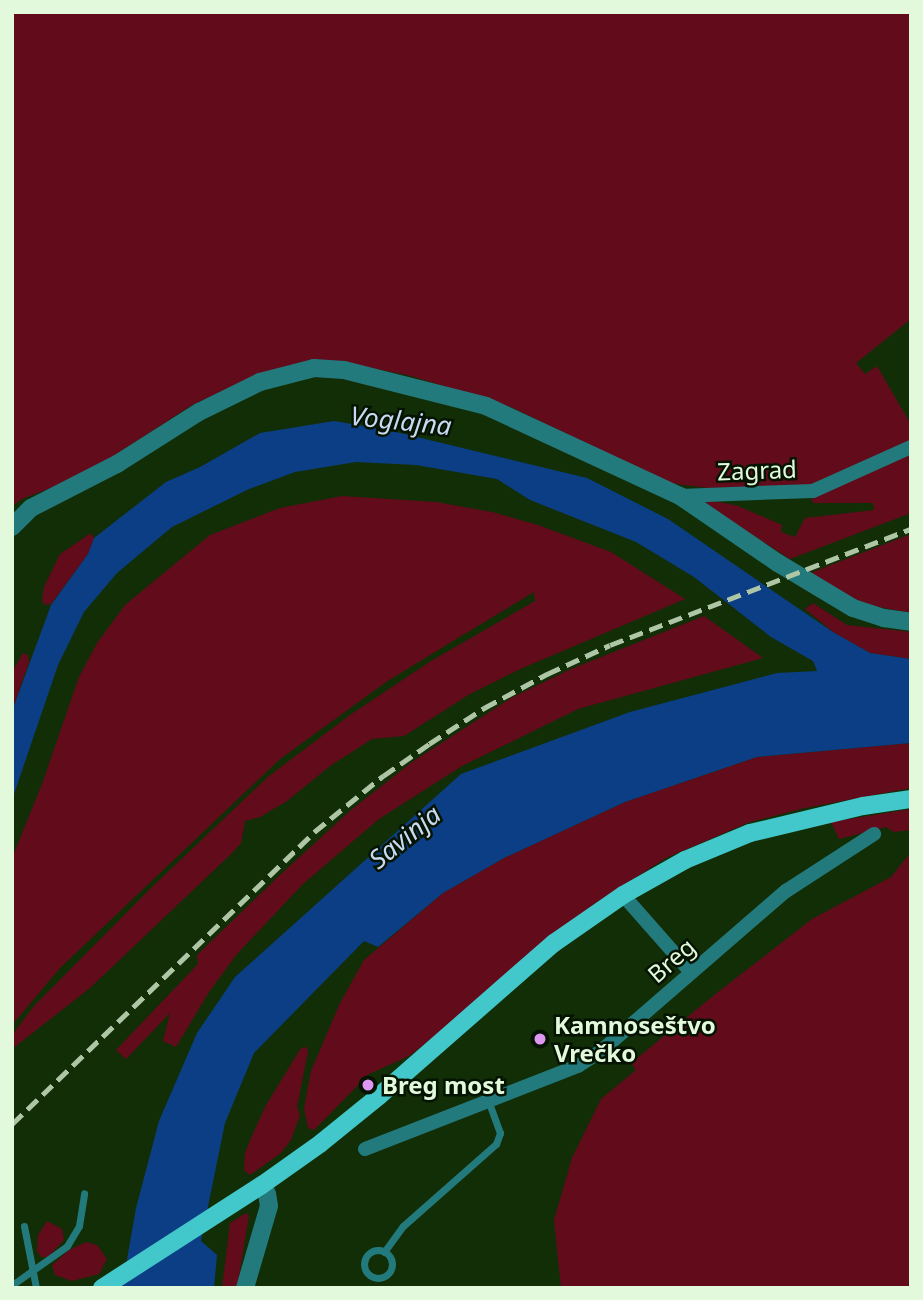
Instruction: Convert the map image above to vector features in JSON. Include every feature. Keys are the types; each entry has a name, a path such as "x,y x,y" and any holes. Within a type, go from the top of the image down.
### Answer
{"main road":[{"path":"102,1288 262,1185 379,1097 554,943 623,895 685,860 750,833 863,806 911,799"}],"street":[{"path":"12,527 31,508 117,464 199,412 260,382 314,368 369,375 486,406 680,496 778,563 853,608 884,618 911,622"},
{"name":"Zagrad","path":"680,496 813,491 911,447"},
{"name":"Breg","path":"365,1149 489,1103 578,1066 601,1051 786,891 874,834"},
{"path":"623,895 691,972"},
{"path":"245,1288 246,1273 269,1206 262,1185"}],"lane":[{"path":"384,1252 403,1226 496,1144 500,1133 489,1103"},
{"path":"12,1285 67,1246 79,1226 84,1193"},
{"path":"24,1226 36,1288"}],"shaded area":[{"path":"12,12 911,12 911,319 856,363 865,374 877,366 910,423 911,441 807,486 709,488 668,483 511,407 411,376 362,366 259,374 192,405 84,475 22,499 12,506"},
{"path":"911,452 911,513 790,559 703,503 714,501 738,506 782,525 781,532 795,537 805,518 874,510 873,503 813,503 811,496"},
{"path":"342,496 436,502 492,512 538,525 611,552 685,599 518,670 470,694 404,736 372,739 330,766 287,801 260,817 245,821 241,843 231,854 90,988 12,1049 12,1035 34,1006 151,888 269,776 350,715 431,661 535,601 534,592 386,682 280,759 60,968 12,1025 12,858 42,784 79,677 97,643 125,605 210,535 280,508"},
{"path":"91,533 94,538 88,554 51,604 45,605 42,601 44,587 60,554"},
{"path":"911,534 911,613 863,604 810,573"},
{"path":"813,603 847,625 911,632 911,659 870,653 833,632 805,609"},
{"path":"704,616 763,658 578,709 462,766 379,819 303,884 237,954 209,992 176,1047 163,1041 170,1013 126,1059 116,1050 198,964 197,955 351,810 412,762 511,698 571,669"},
{"path":"23,653 28,655 29,662 12,711 12,672"},
{"path":"911,743 911,788 805,808 750,822 666,858 594,904 431,1039 409,1056 369,1074 314,1130 308,1128 304,1108 311,1071 340,1003 364,960 443,893 504,858 625,802 757,757"},
{"path":"911,809 911,830 894,832 886,827 839,839 831,822"},
{"path":"911,852 911,1288 561,1288 554,1220 572,1158 601,1099 636,1070 631,1063 713,996 812,919 891,877"},
{"path":"307,1047 297,1107 300,1115 291,1140 281,1153 250,1175 244,1170 245,1153 251,1138 266,1105 301,1048"},
{"path":"246,1213 249,1216 237,1288 222,1288 230,1223"},
{"path":"47,1221 62,1229 64,1240 48,1257 41,1257 37,1251 38,1235"},
{"path":"86,1242 97,1245 107,1259 99,1274 72,1281 55,1275 52,1265 69,1250"}],"water":[{"name":"Savinja","path":"334,421 388,430 587,478 668,519 833,632 870,653 911,659 911,743 757,757 625,802 504,858 443,893 378,947 364,941 254,1053 225,1123 201,1241 217,1255 214,1288 122,1288 136,1208 159,1121 197,1033 235,977 461,774 630,712 777,673 817,671 813,661 771,637 694,577 636,542 530,500 497,479 416,465 356,462 295,472 249,489 172,527 117,573 84,612 58,665 12,800 12,711 51,605 88,554 94,538 166,482 200,467 260,433"}],"railway":[{"path":"12,1124 314,832 383,776 429,744 484,708 547,674 610,645 911,529"}],"place":[{"name":"Kamnoseštvo Vrečko","path":"540,1039"},
{"name":"Breg most","path":"368,1085"}],"water label":[{"name":"Voglajna","path":"401,421"}]}
